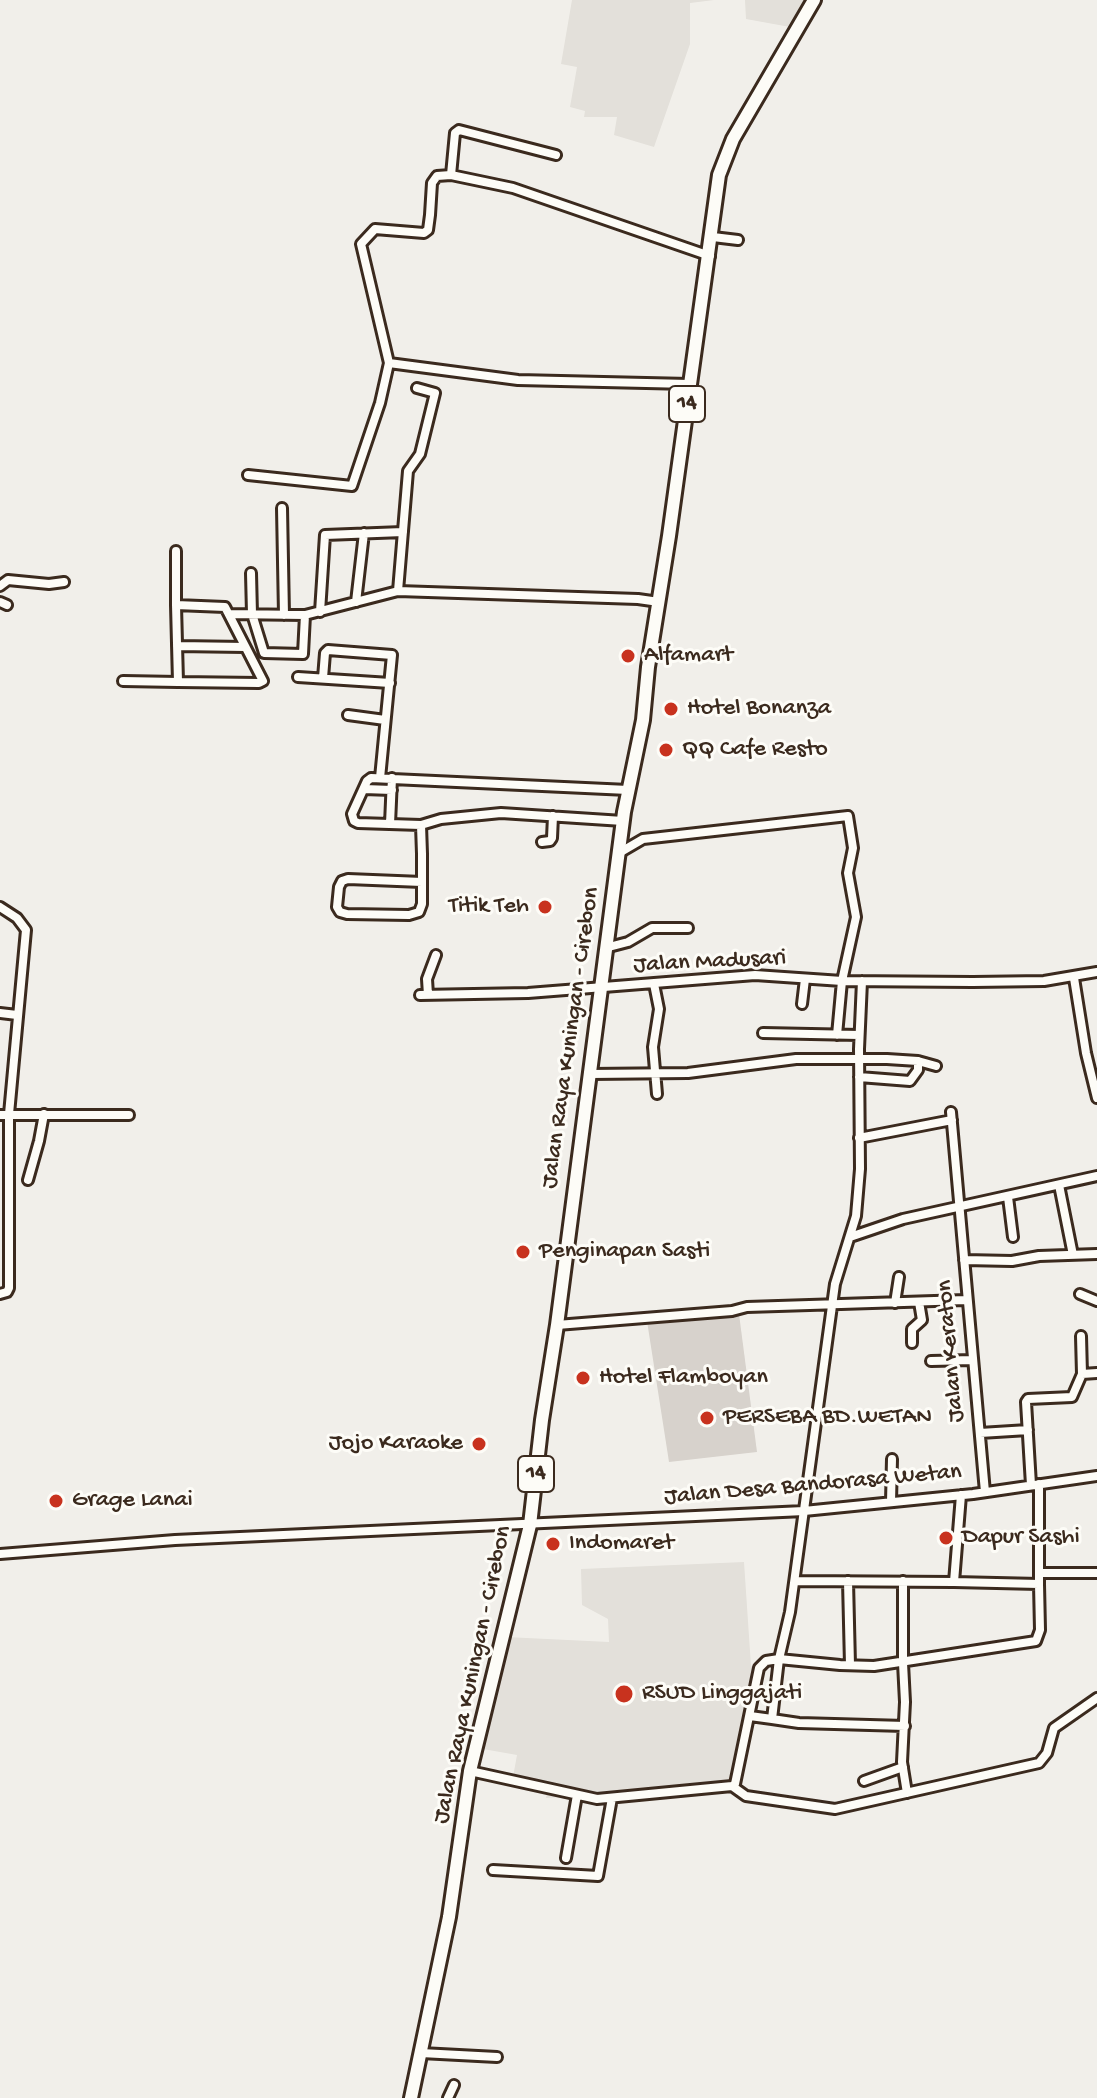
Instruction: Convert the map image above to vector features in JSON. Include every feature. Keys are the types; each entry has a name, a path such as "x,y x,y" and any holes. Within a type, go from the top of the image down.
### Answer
{"highway":[{"name":"Jalan Raya Kuningan - Cirebon","path":"411,2098 449,1917 470,1771 530,1525 605,948 628,790 643,720 689,384 713,237 719,175 725,154 814,0"}],"street":[{"path":"451,175 455,133 459,130 556,155"},
{"path":"248,475 351,486 380,403 389,363 361,244 375,229 424,233 428,230 433,179 437,176 451,175 513,188 710,256"},
{"path":"713,237 738,240"},
{"path":"389,363 518,380 689,384"},
{"path":"398,591 408,471 420,454 435,393 417,388"},
{"path":"282,508 284,615"},
{"path":"320,612 325,535 403,532"},
{"path":"356,602 364,533"},
{"path":"176,551 178,682"},
{"path":"251,573 252,614 264,653 303,654 305,615"},
{"path":"0,586 8,580 49,584 64,582"},
{"path":"229,614 305,615 398,591 659,602"},
{"path":"123,681 259,683 263,676 222,606 176,605"},
{"path":"177,646 245,647"},
{"path":"323,678 326,651 388,653 393,657 380,778"},
{"path":"298,677 390,683"},
{"path":"348,715 385,720"},
{"path":"628,790 380,778 367,781 352,814 354,821 421,825 441,819 501,813 553,816 638,840 848,816 853,848 848,873 856,917 842,981 837,1035"},
{"path":"390,824 392,778"},
{"path":"364,789 392,790"},
{"path":"542,842 552,838 553,816"},
{"path":"421,825 422,882 421,909 415,914 347,914 337,907 339,887 342,881 348,879 422,882"},
{"path":"0,907 17,918 26,930 4,1114 9,1288 0,1294"},
{"path":"605,948 628,942 652,928 688,928"},
{"name":"Jalan Madusari","path":"436,955 424,995 600,988 755,975 842,981 987,982 1074,978 1097,972"},
{"path":"1074,978 1097,1098"},
{"path":"802,1004 805,979"},
{"path":"772,1719 779,1659 795,1581 835,1284 856,1216 860,1169 859,1035 862,981"},
{"path":"654,984 659,1009 653,1047 657,1094"},
{"path":"0,1013 17,1015"},
{"path":"763,1033 859,1035"},
{"path":"590,1074 688,1073 796,1059 918,1061 936,1066"},
{"path":"859,1077 910,1081 916,1076 918,1061"},
{"path":"4,1114 129,1115"},
{"path":"28,1180 44,1114"},
{"name":"Jalan Keraton","path":"859,1138 952,1116 985,1492"},
{"path":"850,1237 903,1219 1097,1176"},
{"path":"1059,1185 1073,1255"},
{"path":"1008,1197 1013,1237"},
{"path":"964,1260 1012,1261 1097,1254"},
{"path":"895,1303 899,1277"},
{"path":"1080,1294 1097,1301"},
{"path":"557,1325 732,1311 747,1307 966,1300"},
{"path":"912,1343 912,1329 922,1320 919,1302"},
{"path":"732,1786 735,1784 759,1668 766,1661 779,1659 850,1665 903,1663 1036,1641 1040,1630 1040,1573 1028,1399 1072,1397 1082,1374 1081,1336"},
{"path":"931,1361 973,1360"},
{"path":"1082,1374 1097,1373"},
{"path":"980,1433 1028,1430"},
{"path":"891,1502 892,1459"},
{"name":"Jalan Desa Bandorasa Wetan","path":"0,1554 175,1540 804,1511 961,1495 1097,1476"},
{"path":"954,1582 961,1495"},
{"path":"1040,1573 1097,1573"},
{"path":"795,1581 1039,1584"},
{"path":"848,1581 850,1665"},
{"path":"903,1581 903,1767 907,1793"},
{"path":"470,1771 597,1799 732,1786 746,1796 835,1809 1039,1763 1047,1753 1054,1728 1097,1698"},
{"path":"750,1716 799,1723 905,1726"},
{"path":"864,1781 903,1767"},
{"path":"566,1858 577,1795"},
{"path":"493,1870 597,1876 612,1798"},
{"path":"421,2053 497,2057"},
{"path":"448,2098 454,2085"}],"shaded area":[{"path":"572,0 714,0 690,3 690,44 654,147 614,135 617,117 584,117 585,111 570,107 577,67 561,64"},
{"path":"745,0 804,0 790,27 746,19"},
{"name":"PERSEBA BD.WETAN","path":"739,1314 757,1452 669,1462 647,1321"},
{"name":"RSUD Linggajati","path":"744,1562 751,1666 758,1670 736,1781 721,1788 546,1798 548,1786 513,1777 517,1755 483,1749 506,1637 609,1642 608,1619 582,1605 581,1569"}],"place":[{"name":"Alfamart","path":"628,656"},
{"name":"Hotel Bonanza","path":"671,709"},
{"name":"QQ Cafe Resto","path":"666,750"},
{"name":"Titik Teh","path":"545,907"},
{"name":"Penginapan Sasti","path":"523,1252"},
{"name":"Hotel Flamboyan","path":"583,1378"},
{"name":"PERSEBA BD.WETAN","path":"707,1418"},
{"name":"Jojo Karaoke","path":"479,1444"},
{"name":"Grage Lanai","path":"56,1501"},
{"name":"Dapur Sashi","path":"946,1538"},
{"name":"Indomaret","path":"553,1544"},
{"name":"RSUD Linggajati","path":"624,1694"}]}
